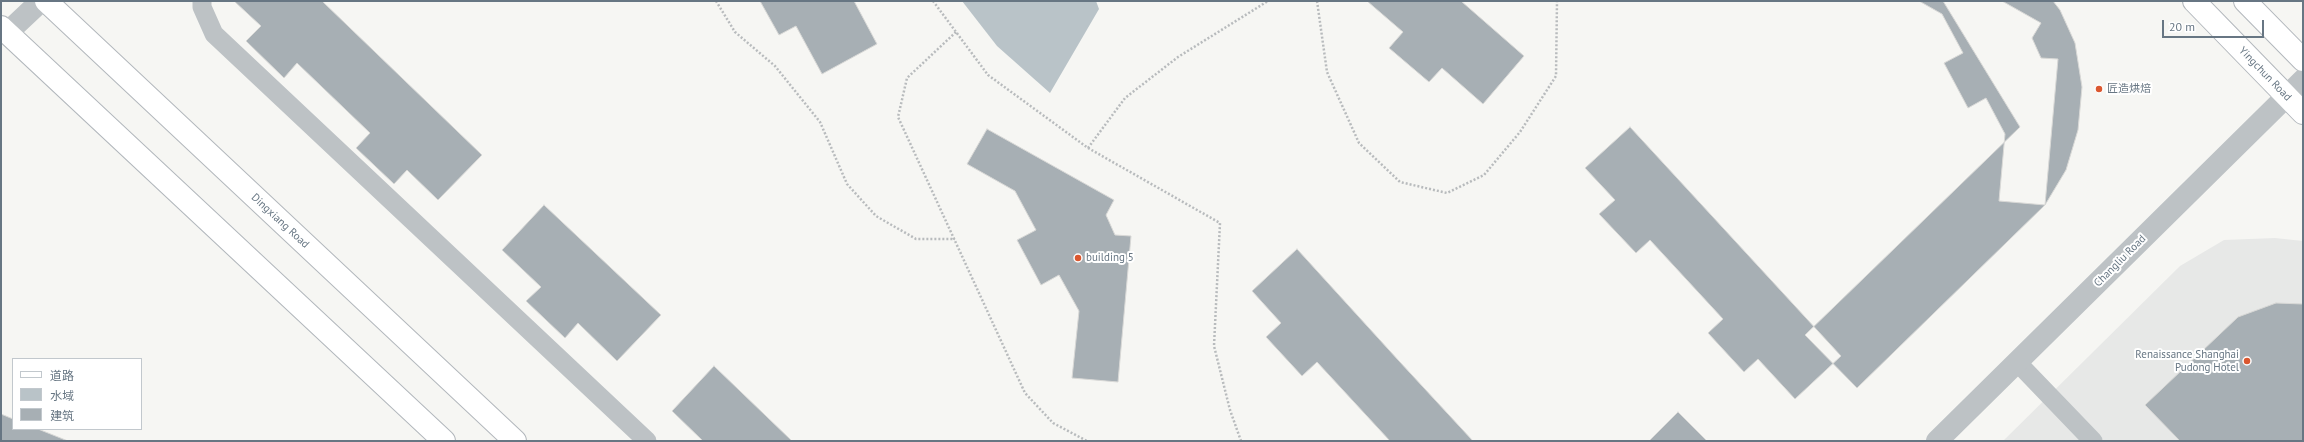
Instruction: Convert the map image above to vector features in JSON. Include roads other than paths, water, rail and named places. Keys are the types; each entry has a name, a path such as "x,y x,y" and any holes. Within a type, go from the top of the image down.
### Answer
{"street":[{"path":"41,1 4,30 444,441"},
{"name":"Dingxiang Road","path":"46,1 515,441"},
{"name":"Yingchun Road","path":"2194,1 2303,113"},
{"path":"2245,1 2303,60"},
{"name":"Changliu Road","path":"1937,441 2303,80"}],"lane":[{"path":"202,1 202,7 214,34 647,441"},
{"path":"2017,362 2093,441"}],"water":[{"path":"962,1 1096,1 1099,9 1050,93 997,46"}],"place":[{"name":"匠造烘焙","path":"2099,89"},
{"name":"building 5","path":"1078,258"},
{"name":"Renaissance Shanghai Pudong Hotel","path":"2247,361"}]}
